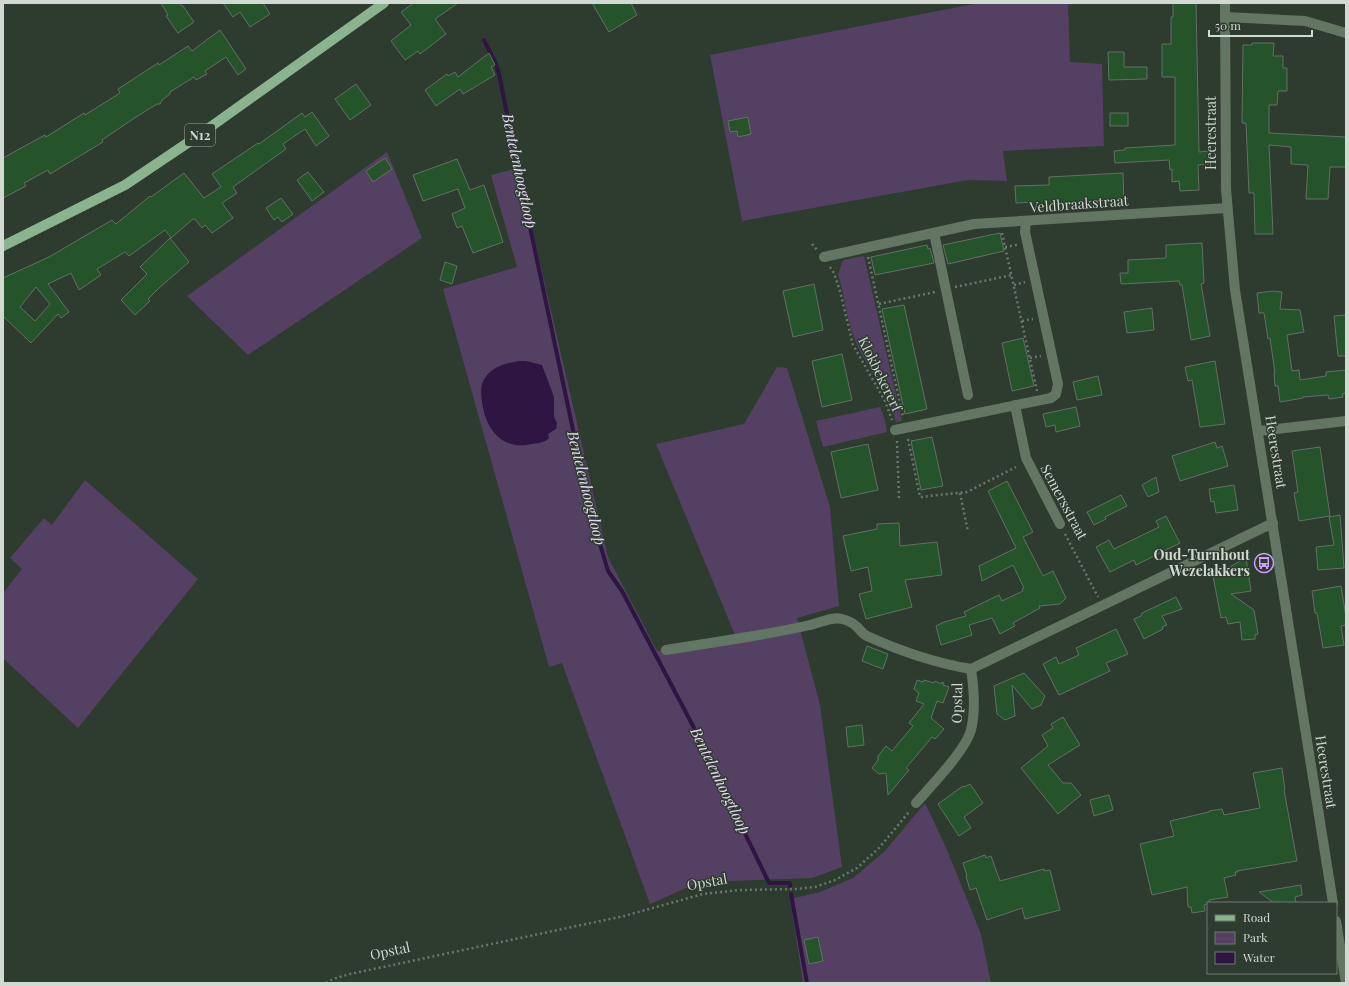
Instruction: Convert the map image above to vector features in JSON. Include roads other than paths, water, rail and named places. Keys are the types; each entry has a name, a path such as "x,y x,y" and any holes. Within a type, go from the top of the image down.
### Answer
{"main road":[{"name":"N12","path":"3,246 125,185 195,138 384,3"}],"street":[{"name":"Heerestraat","path":"1225,3 1226,188 1235,290 1259,431 1272,523 1333,902"},
{"path":"1224,17 1305,21 1346,33"},
{"name":"Veldbraakstraat","path":"824,257 974,224 1026,222 1227,208"},
{"path":"895,430 1039,401 1051,398 1056,394 1058,384 1025,232 1026,222"},
{"path":"934,233 968,395"},
{"name":"Semersstraat","path":"1015,405 1026,458 1060,524"},
{"path":"1259,431 1346,421"},
{"name":"Opstal","path":"666,650 771,634 813,625 826,620 841,619 856,625 863,634 890,647 927,659 971,669 1272,523"},
{"name":"Opstal","path":"916,803 960,750 971,731 974,710 971,669"},
{"path":"1337,927 1346,983"}],"water":[{"path":"520,361 542,365 554,397 554,417 557,423 556,429 548,434 549,438 539,443 521,445 504,441 491,429 484,411 481,392 483,380 496,368 505,364"}],"waterway":[{"name":"Bentelenhoogtloop","path":"484,40 499,74 586,497 608,571 622,591 693,726 769,883 790,883 790,886"},
{"name":"Bentelenhoogtloop","path":"791,894 807,983"}],"place":[{"name":"Oud-Turnhout Wezelakkers","path":"1264,563"}]}
